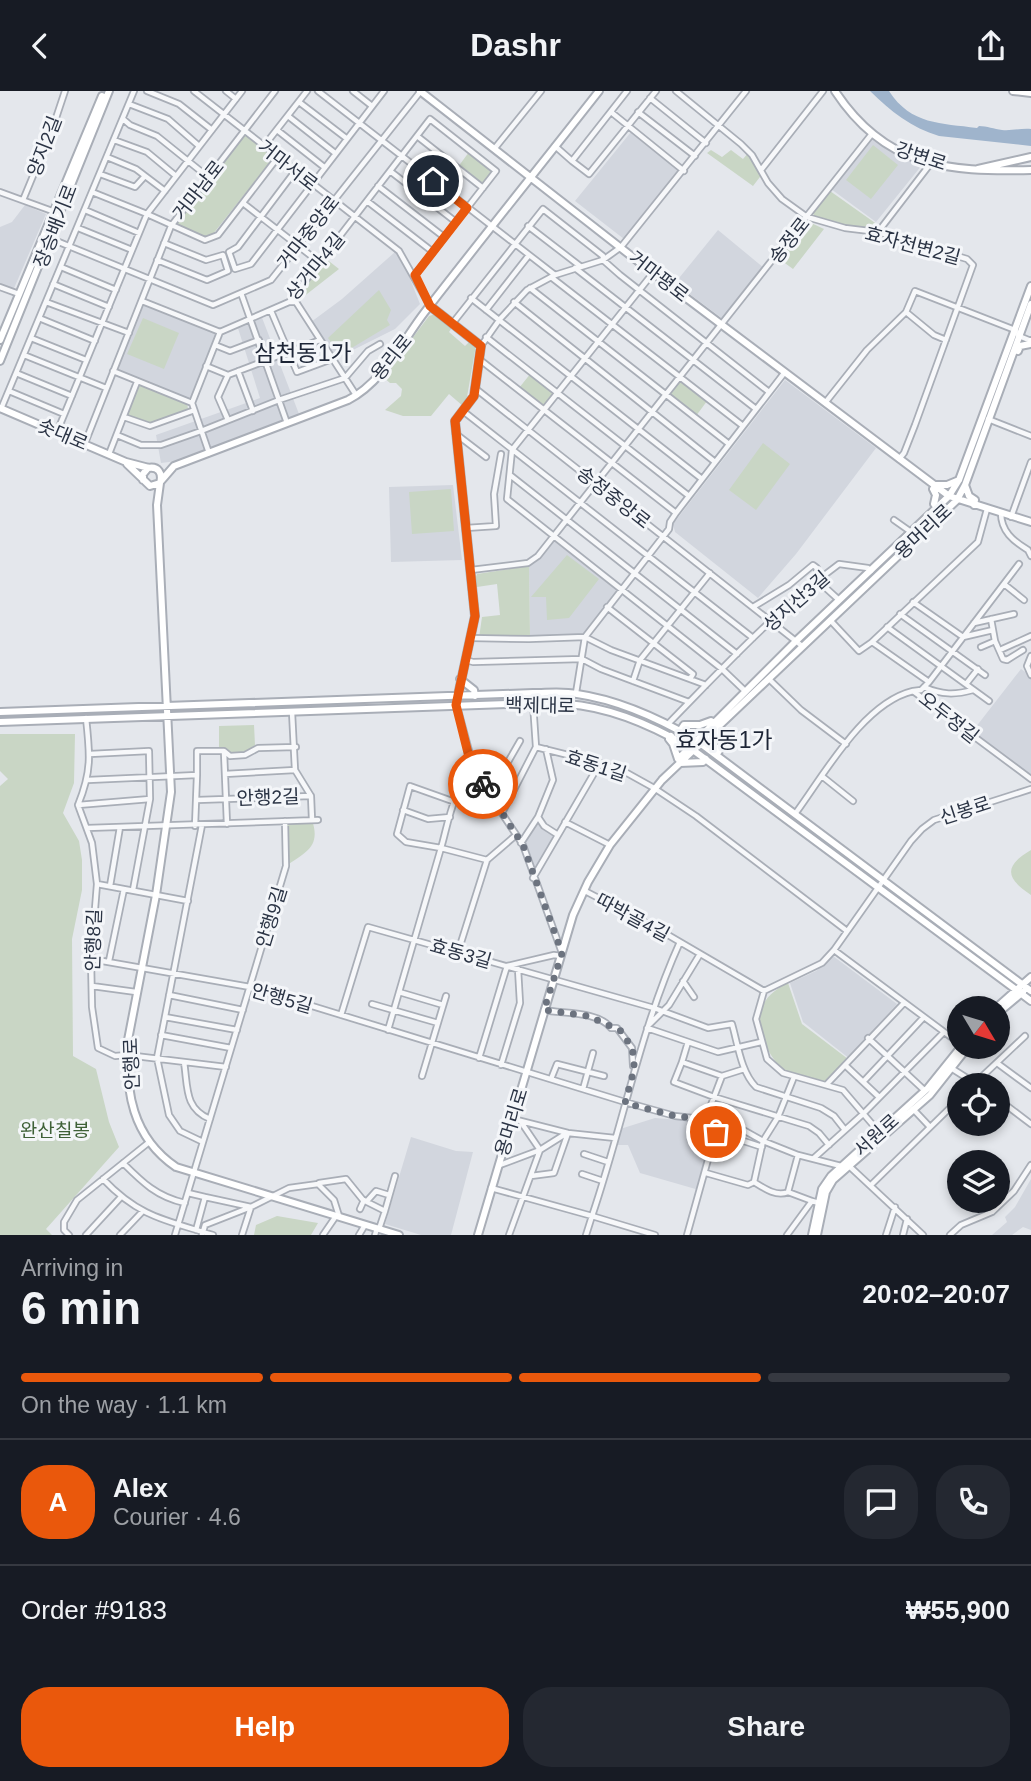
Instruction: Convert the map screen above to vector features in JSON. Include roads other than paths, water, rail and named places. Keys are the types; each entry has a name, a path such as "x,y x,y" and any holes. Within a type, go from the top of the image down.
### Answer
{"street":[{"name":"양지2길","path":"23,200 65,91"},
{"name":"장승배기로","path":"0,361 56,213 107,91"},
{"path":"1,408 134,91"},
{"path":"148,91 175,102 212,130"},
{"name":"거마서로","path":"194,91 399,251 415,275 430,306"},
{"path":"226,91 236,99"},
{"path":"57,432 147,213 242,91"},
{"name":"거마남로","path":"85,443 171,226 275,91"},
{"path":"264,146 307,91"},
{"path":"318,91 531,256 581,300 743,426"},
{"path":"353,91 372,106"},
{"path":"296,170 238,247 229,252 235,269 251,264 384,91"},
{"name":"거마평로","path":"420,91 653,273 949,496 1029,521"},
{"name":"거마중앙로","path":"48,237 213,305 271,280 420,91"},
{"path":"495,148 541,91"},
{"name":"용리로","path":"160,482 174,466 356,396 389,362 599,91"},
{"path":"572,161 627,91"},
{"path":"555,146 589,174 656,91"},
{"path":"676,91 752,155 782,199 807,217"},
{"path":"507,966 561,954 521,843 475,773 456,705 475,616 455,421 474,396 481,346 514,302 530,288 553,276 603,260 621,247 746,91"},
{"path":"761,170 822,91"},
{"name":"강변로","path":"835,91 871,135 893,149 931,163 976,171 1031,170"},
{"path":"1013,91 1031,93"},
{"path":"650,98 706,142"},
{"path":"299,101 346,138"},
{"path":"129,104 163,117 200,146"},
{"path":"610,112 684,171"},
{"path":"638,112 695,156"},
{"path":"288,116 335,153"},
{"path":"123,119 130,125 157,136 208,177"},
{"path":"415,275 444,237 483,188 496,171 430,119 417,136 483,188"},
{"path":"277,130 324,167"},
{"name":"송정로","path":"471,570 528,563 538,557 871,135"},
{"name":"상거마4길","path":"220,332 289,302 417,136"},
{"path":"114,140 147,152 176,176"},
{"path":"107,157 134,168 164,191"},
{"path":"92,192 166,221 171,226 205,240 218,235 278,157"},
{"path":"976,171 1031,157"},
{"path":"878,232 931,163"},
{"path":"390,171 456,222"},
{"path":"100,174 135,187 145,176"},
{"path":"378,186 444,237"},
{"name":"양지2길","path":"0,192 56,213"},
{"path":"367,201 433,252"},
{"path":"243,202 319,262"},
{"path":"452,324 543,209 603,256 603,260 639,291 769,392"},
{"path":"85,210 139,233"},
{"name":"효자천변2길","path":"807,217 830,225 878,232 967,259 973,265 904,453 899,459"},
{"path":"528,226 599,287 756,409"},
{"path":"77,228 132,250"},
{"name":"장승배기로","path":"0,340 19,294 48,237"},
{"path":"157,260 207,281 228,271 223,255 206,260 164,243"},
{"path":"486,310 531,256"},
{"path":"61,267 116,290"},
{"path":"653,273 512,450 507,499 723,669 746,691"},
{"path":"53,284 108,307"},
{"name":"용머리로","path":"478,1235 573,915 610,845 654,788 691,748 770,680 799,643 830,619 957,499 1017,333 1031,286"},
{"path":"0,287 19,294"},
{"path":"530,288 729,443"},
{"path":"825,403 867,350 906,312 915,291 958,307 1031,341 1018,351 1014,349"},
{"path":"241,293 288,424"},
{"path":"471,299 702,479"},
{"path":"142,301 220,332 191,403 209,453"},
{"path":"46,302 129,333"},
{"path":"289,302 296,302 356,396"},
{"path":"514,302 715,462"},
{"name":"용머리로","path":"715,726 746,691 799,643 962,483 1014,349 1017,333 1031,305"},
{"path":"430,306 481,346"},
{"name":"상거마4길","path":"271,311 290,352"},
{"path":"906,312 934,335 946,340"},
{"path":"39,318 94,341"},
{"path":"486,337 689,496"},
{"path":"31,338 86,360"},
{"path":"215,345 230,351 259,340"},
{"path":"228,420 218,397 228,375 320,340"},
{"path":"117,435 141,445 161,445 345,378 368,351 380,344"},
{"path":"290,352 297,372 332,359"},
{"path":"24,355 106,388"},
{"path":"479,359 676,513"},
{"path":"206,366 228,375"},
{"path":"113,371 191,403"},
{"path":"238,371 253,411"},
{"path":"576,693 586,637 664,535 676,513 785,372"},
{"path":"16,373 72,395"},
{"path":"109,454 137,382"},
{"name":"송정중앙로","path":"475,388 799,643"},
{"path":"9,391 64,414"},
{"name":"솟대로","path":"1,408 126,462"},
{"path":"124,417 150,426 193,411"},
{"path":"463,411 582,502"},
{"path":"988,419 1031,436"},
{"path":"456,434 486,457"},
{"path":"466,529 496,526 494,494 501,454"},
{"path":"126,462 160,471 157,505 167,716"},
{"path":"126,462 145,483 157,505"},
{"path":"1011,517 1031,462"},
{"path":"145,483 144,472 152,468 174,466"},
{"path":"509,474 737,654"},
{"path":"145,483 152,487 160,482"},
{"path":"937,508 934,504 936,495 933,489 936,485 962,483 975,501 974,505"},
{"name":"성지산3길","path":"582,502 753,638"},
{"path":"872,642 978,542 987,509"},
{"path":"1001,513 1001,523 1011,538 1028,549 1031,556"},
{"path":"894,520 911,532"},
{"name":"성지산3길","path":"668,724 753,638 817,580 839,564 868,568 871,571"},
{"path":"974,690 955,695 936,692 927,684 1019,564"},
{"path":"752,607 789,585 813,565 817,568 817,580 839,601"},
{"path":"633,681 640,660 710,573"},
{"path":"1004,584 1024,600"},
{"path":"913,602 963,637 993,630"},
{"path":"607,607 693,674 690,679"},
{"path":"900,614 985,675"},
{"path":"974,622 1014,614"},
{"name":"오두정길","path":"830,619 859,651 872,642 927,684 921,690 913,691"},
{"path":"991,619 995,641 1003,659 1007,660 1023,650"},
{"path":"887,627 989,701"},
{"path":"1000,650 1031,636"},
{"path":"471,638 586,637 611,650 706,685"},
{"path":"981,647 995,641"},
{"path":"1031,656 1027,666 1031,675"},
{"path":"466,660 582,659 601,669 689,702"},
{"path":"967,684 978,669"},
{"path":"460,679 474,690 475,696"},
{"path":"770,680 801,709 846,744"},
{"path":"795,814 846,744 886,702 913,691"},
{"name":"오두정길","path":"913,691 1031,779"},
{"name":"백제대로","path":"0,712 576,693 599,698 668,724 698,742 1028,987"},
{"path":"502,813 536,747 533,703"},
{"name":"백제대로","path":"0,722 533,703 566,703 587,707 642,724 691,748 1031,1001"},
{"name":"안행2길","path":"87,828 315,820 311,796 295,770 296,747 292,712"},
{"name":"안행로","path":"167,716 171,804 127,1055 135,1114 148,1143 176,1167 378,1231 399,1235"},
{"path":"86,717 90,754 88,780 78,805 150,799"},
{"path":"680,731 684,725 699,725 711,721 715,726 714,745 719,751 716,755"},
{"path":"671,736 668,739 673,744 679,761 703,762 706,759"},
{"path":"489,795 520,741"},
{"path":"195,826 197,751 224,751 230,756 245,755 258,748 296,747"},
{"name":"효동1길","path":"536,747 600,763 654,788"},
{"path":"521,843 537,817 553,780 546,750"},
{"path":"90,754 149,751 150,799 133,890"},
{"name":"안행2길","path":"224,751 227,824"},
{"path":"533,879 600,763"},
{"name":"안행2길","path":"225,773 295,770"},
{"path":"414,940 455,802 466,778 475,773"},
{"path":"88,780 197,775"},
{"path":"823,777 853,801"},
{"path":"455,802 410,786 397,834 406,842 487,860"},
{"path":"654,788 696,816 847,931"},
{"name":"신봉로","path":"764,991 822,963 922,829 934,820 1031,789"},
{"name":"안행2길","path":"226,799 311,796"},
{"path":"197,800 226,799"},
{"name":"안행8길","path":"78,805 92,843 97,884 91,959 92,1007 99,1048 115,1056 127,1055"},
{"path":"403,810 428,819 450,817"},
{"path":"537,817 544,826 558,835"},
{"name":"안행9길","path":"175,1235 286,866 285,821"},
{"path":"565,822 610,845"},
{"path":"202,825 157,1058 167,1110 173,1122 180,1131 203,1142"},
{"path":"110,886 120,827"},
{"path":"458,952 487,860 516,835"},
{"path":"97,884 188,901"},
{"path":"109,961 124,889"},
{"name":"따박골4길","path":"585,891 764,991"},
{"name":"효동3길","path":"341,1015 369,927 654,1008 708,1028 732,1024 739,1048"},
{"name":"효동3길","path":"399,992 414,940"},
{"name":"따박골4길","path":"586,1235 634,1070 663,981 680,942"},
{"path":"834,950 947,1034"},
{"path":"700,954 663,1012 648,1027 718,1052 761,1042"},
{"name":"안행5길","path":"91,959 250,987 625,1103 675,1116 719,1120 740,1127 762,1144"},
{"name":"효동3길","path":"479,1058 507,966"},
{"name":"효동3길","path":"501,1065 520,1003 518,969"},
{"path":"1010,998 1028,987 1031,977"},
{"path":"683,981 694,997"},
{"path":"92,986 136,992"},
{"path":"764,991 755,1019 767,1059 783,1073 843,1090 881,1134"},
{"path":"388,1030 399,992 443,1005"},
{"path":"1010,1000 1018,992"},
{"path":"169,995 243,1010"},
{"path":"422,1076 446,996"},
{"path":"827,1084 904,1003"},
{"path":"372,1004 438,1023"},
{"path":"544,1010 588,1016 608,1024 611,1028 617,1028 632,1048 634,1070"},
{"path":"165,1017 237,1030"},
{"path":"863,1082 924,1017"},
{"path":"813,1158 863,1114 944,1032"},
{"path":"161,1035 231,1048"},
{"path":"987,1073 1025,1036"},
{"path":"868,1038 923,1089"},
{"path":"688,1042 674,1082 809,1126 829,1145"},
{"path":"739,1048 744,1069 756,1087 821,1108 834,1116 845,1130"},
{"path":"583,1089 593,1053"},
{"path":"127,1055 226,1067"},
{"name":"서원로","path":"814,1235 816,1202 827,1181 930,1095 955,1059"},
{"path":"184,1062 195,1111 210,1119"},
{"path":"682,1062 722,1076 744,1069"},
{"path":"997,1063 1029,1086"},
{"path":"551,1080 556,1064 604,1076"},
{"path":"845,1065 879,1097"},
{"path":"949,1067 959,1073"},
{"name":"서원로","path":"881,1134 949,1067"},
{"path":"706,1118 722,1076"},
{"path":"754,1182 762,1144 778,1117 794,1077"},
{"name":"서원로","path":"913,1109 930,1127"},
{"path":"1010,1109 1031,1124"},
{"name":"서원로","path":"872,1184 947,1111"},
{"path":"512,1119 568,1133 615,1138"},
{"path":"687,1235 719,1120"},
{"path":"520,1121 540,1150"},
{"path":"716,1132 845,1165 872,1184 921,1234"},
{"path":"498,1166 540,1150 568,1133"},
{"path":"531,1176 554,1173 568,1133"},
{"path":"69,1235 64,1230 64,1222 77,1200 148,1143"},
{"path":"509,1235 540,1150"},
{"path":"584,1154 608,1162"},
{"path":"788,1192 798,1155"},
{"path":"123,1163 146,1187 163,1197 185,1203"},
{"name":"서원로","path":"814,1235 828,1186 845,1165"},
{"path":"950,1235 961,1225 992,1212 1014,1191 1031,1165"},
{"path":"706,1173 748,1185 754,1182"},
{"path":"582,1174 603,1181"},
{"path":"378,1231 390,1200 395,1176"},
{"path":"103,1179 121,1197 142,1212 213,1235"},
{"path":"202,1233 205,1225 289,1188 346,1179 366,1200 385,1211"},
{"path":"754,1182 777,1194 788,1192 816,1202 787,1235"},
{"path":"318,1184 334,1200 337,1217 323,1235"},
{"path":"491,1188 655,1235"},
{"path":"360,1209 376,1191 389,1195"},
{"path":"188,1193 251,1207"},
{"path":"86,1235 121,1197"},
{"path":"196,1230 205,1197"},
{"path":"242,1235 251,1207"},
{"path":"886,1235 895,1207"},
{"path":"120,1235 142,1212"},
{"path":"903,1235 907,1218"},
{"path":"359,1235 365,1225"}],"water":[{"path":"870,91 889,91 907,110 939,123 1005,130 1031,129 1031,146 939,136 902,118"}],"district":[{"name":"삼천동1가","path":"303,353"},
{"name":"효자동1가","path":"724,740"}],"park label":[{"name":"완산칠봉","path":"55,1130"}]}
